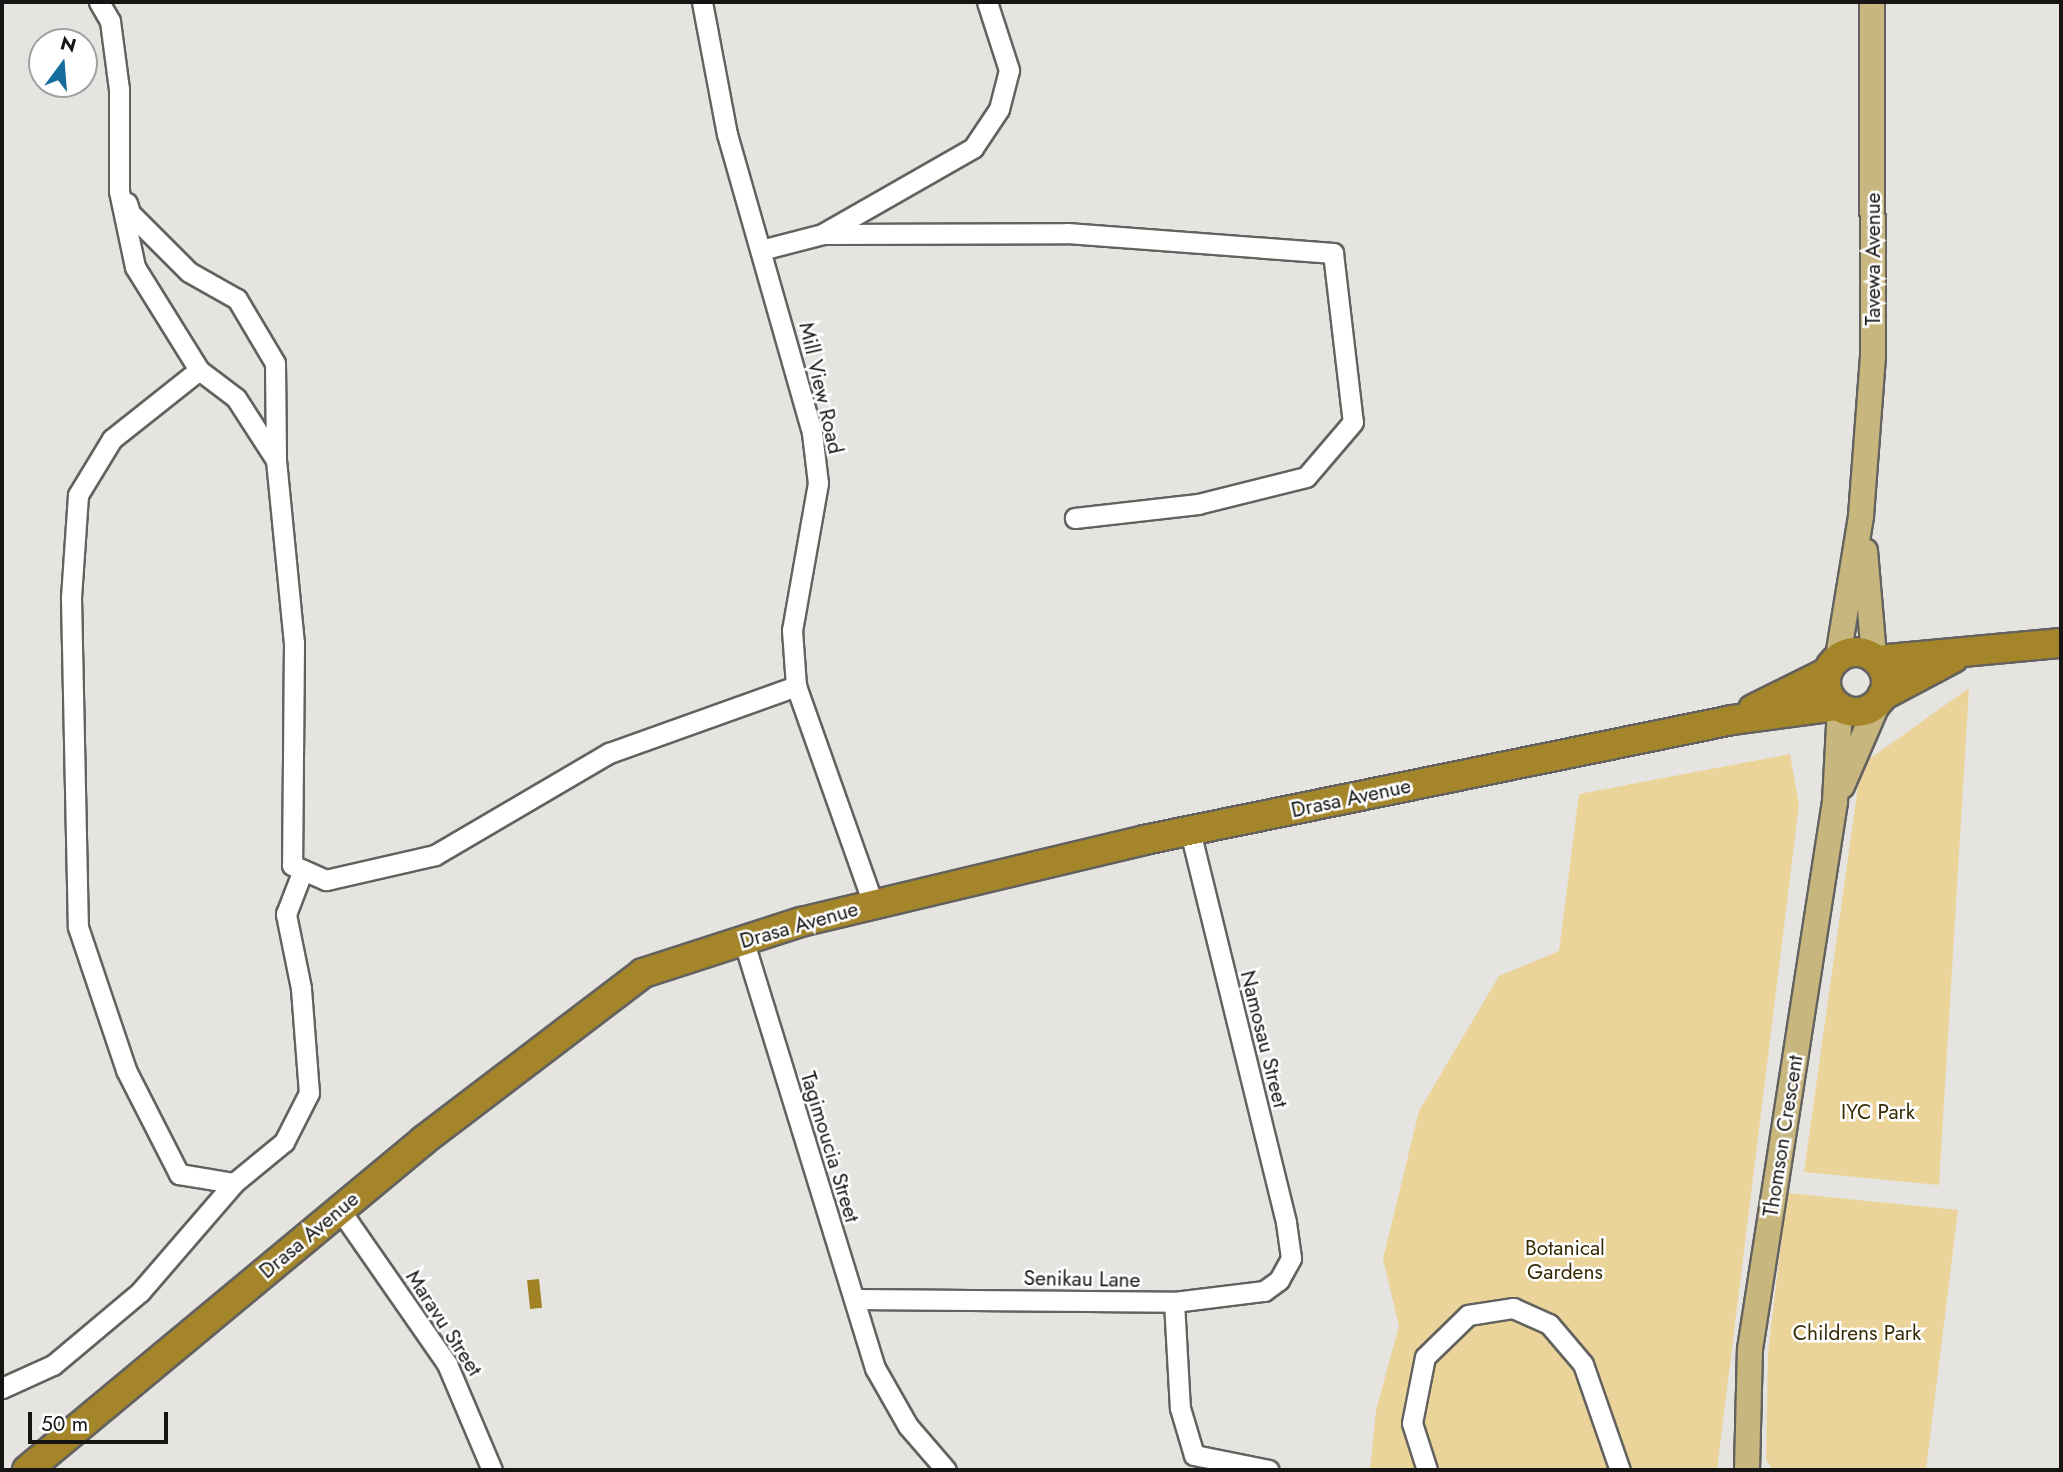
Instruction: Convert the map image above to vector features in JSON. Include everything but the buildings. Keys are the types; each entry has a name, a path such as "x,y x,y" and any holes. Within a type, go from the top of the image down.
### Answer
{"highway":[{"path":"1962,653 1860,712 1839,707 1827,691 1832,665 1856,651 1875,659 2061,643"},
{"path":"1875,659 1886,677 1880,700"},
{"name":"Drasa Avenue","path":"1732,720 1832,665"},
{"name":"Drasa Avenue","path":"27,1470 340,1210 577,1018 643,973 743,939 873,904 1190,831 1732,720 1839,707"}],"main road":[{"name":"Tavewa Avenue","path":"1832,665 1861,516 1873,355 1872,2"},
{"name":"Tavewa Avenue","path":"1861,516 1875,659"},
{"name":"Thomson Crescent","path":"1835,802 1880,700"},
{"name":"Thomson Crescent","path":"1746,1470 1750,1349 1835,802 1839,707"}],"street":[{"path":"99,2 110,21 119,89 118,159 135,267 199,370 236,398 276,460"},
{"name":"Mill View Road","path":"702,2 727,134 812,433 818,482 792,630 796,686 873,904"},
{"path":"823,234 973,148 999,109 1009,70 987,2"},
{"path":"118,159 130,213 189,272 237,299 275,363 276,460 294,643 289,821 292,865 326,880 435,855 609,753 796,686"},
{"path":"761,250 823,234 1066,233 1333,253 1353,422 1306,477 1198,504 1075,518"},
{"path":"199,370 111,439 78,495 71,810 78,927 126,1070 178,1174 234,1183"},
{"name":"Namosau Street","path":"1190,831 1292,1258"},
{"path":"2,1388 53,1364 140,1293 234,1183 284,1142 309,1093 301,988 286,914 303,870"},
{"name":"Tagimoucia Street","path":"743,939 875,1368 908,1426 946,1470"},
{"name":"Maravu Street","path":"340,1210 447,1364 492,1470"},
{"name":"Senikau Lane","path":"855,1299 1174,1303 1264,1291 1279,1280 1292,1258"},
{"path":"1174,1303 1184,1437 1194,1455 1269,1470"},
{"path":"1427,1470 1412,1423 1425,1357 1468,1315 1513,1308 1549,1324 1583,1364 1620,1470"}],"green space":[{"name":"IYC Park","path":"1969,688 1939,1185 1804,1172 1861,765"},
{"name":"Botanical Gardens","path":"1790,754 1799,805 1717,1470 1370,1470 1376,1410 1399,1326 1383,1259 1419,1111 1499,976 1559,951 1579,794"},
{"name":"Childrens Park","path":"1787,1193 1958,1210 1926,1470 1773,1470 1766,1460 1768,1353"}],"shaded area":[{"path":"539,1279 542,1308 530,1309 527,1280"}]}
